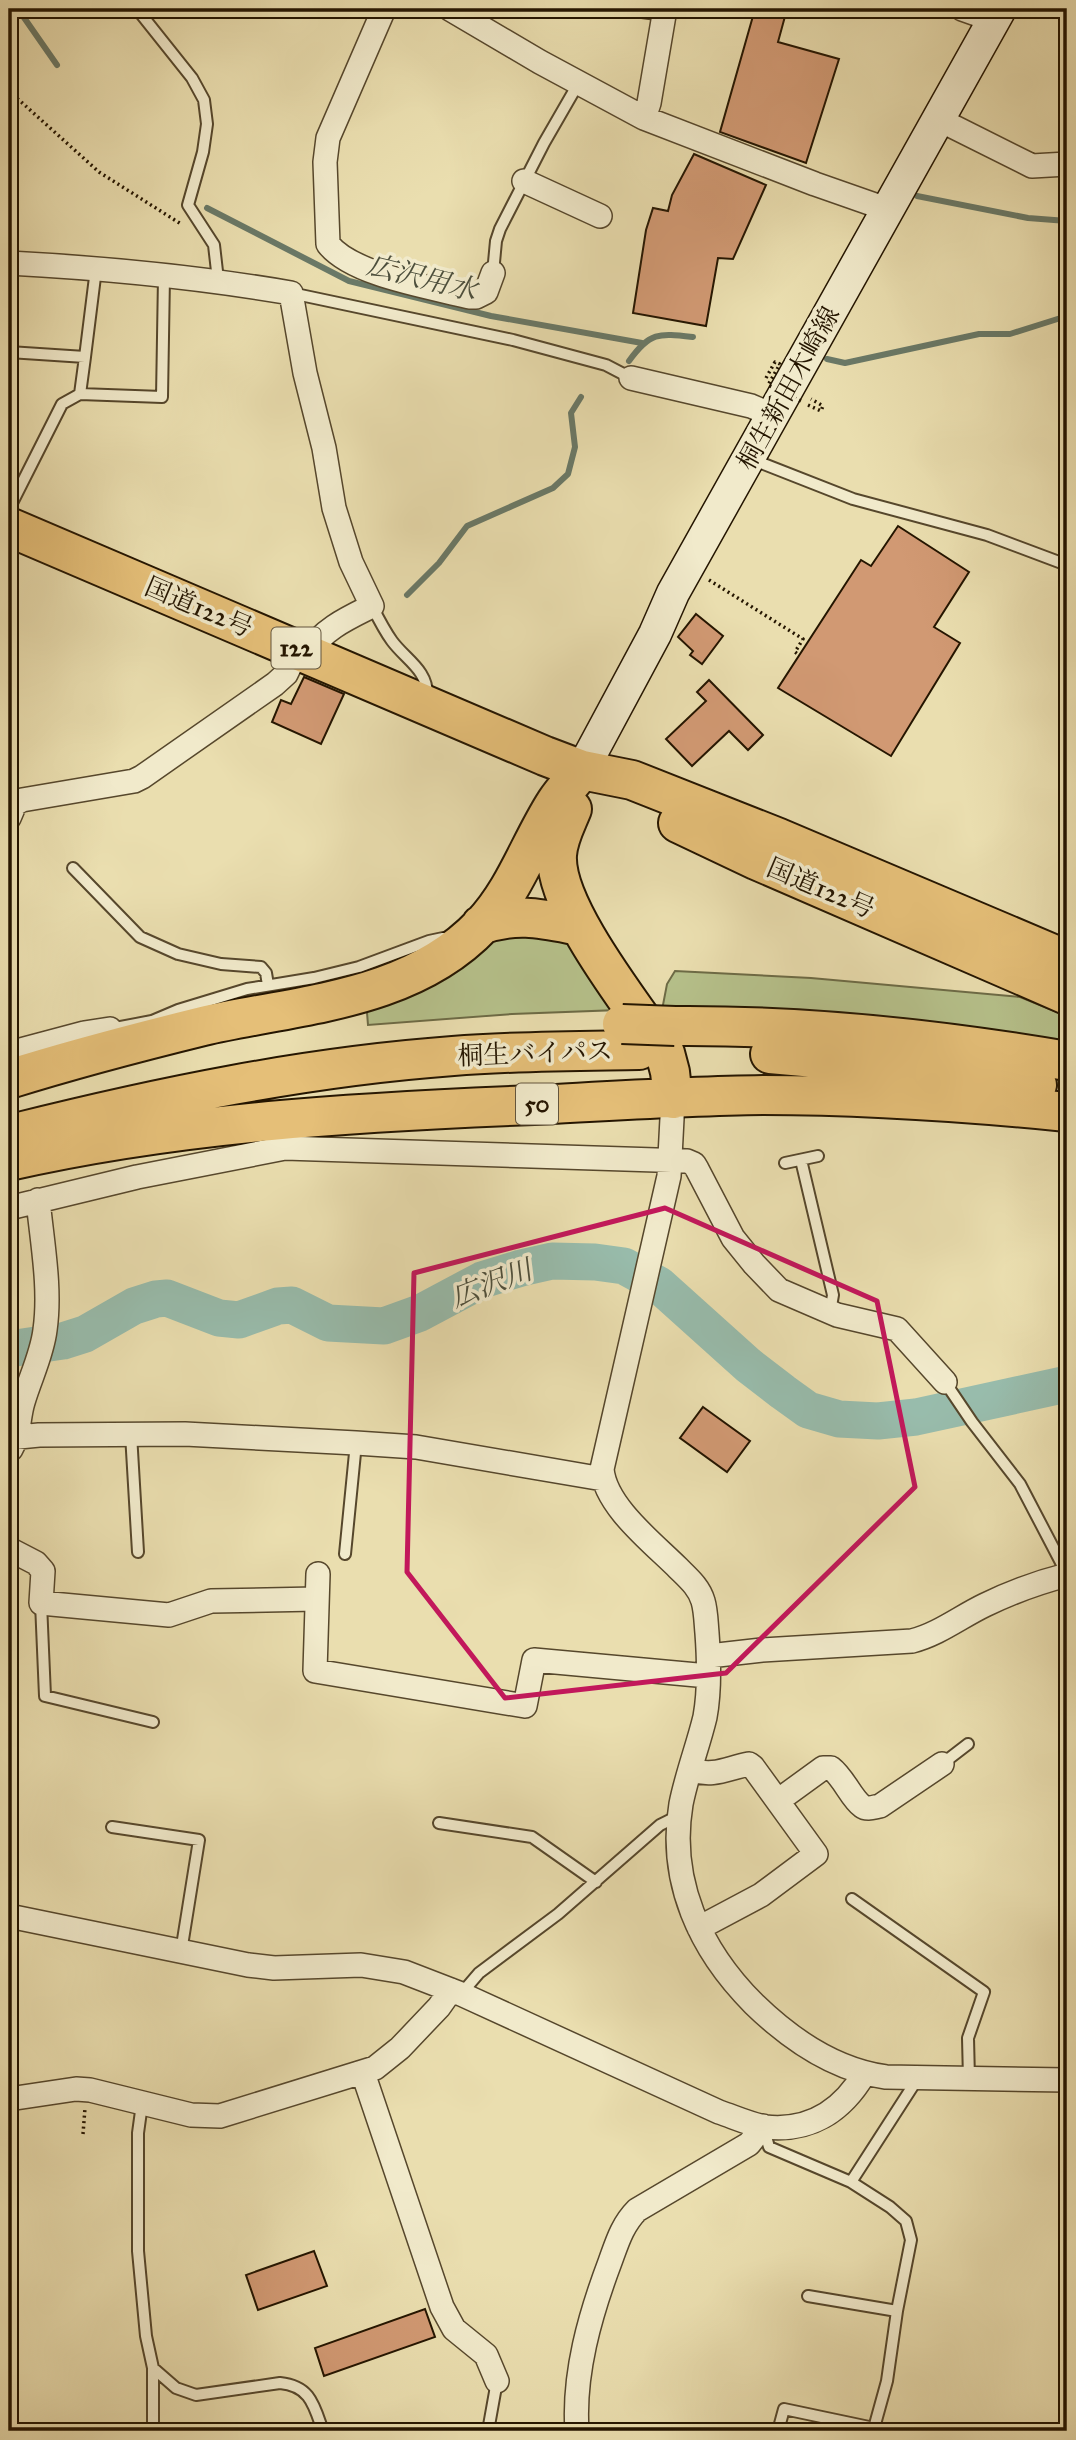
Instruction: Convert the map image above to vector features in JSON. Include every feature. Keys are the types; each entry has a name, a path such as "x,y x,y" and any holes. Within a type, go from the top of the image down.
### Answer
{"highway":[{"name":"国道122号","path":"9,527 303,651 424,706 583,770 632,780 779,838 1067,960"},
{"name":"国道122号","path":"583,770 613,794 756,860 1067,995"},
{"path":"583,770 572,810 561,834 557,856 562,888 580,926 665,1053 673,1099"},
{"path":"471,935 522,867 556,802 583,770"},
{"path":"9,1079 113,1039 204,1026 381,988 419,971 471,935 503,918 532,917 580,926"},
{"name":"桐生バイパス","path":"683,1038 728,1025 876,1034 1067,1061"},
{"name":"桐生バイパス","path":"9,1108 153,1073 304,1047 442,1034 683,1038 747,1052 872,1063 1067,1088"},
{"name":"桐生バイパス","path":"9,1134 158,1098 302,1073 630,1037"},
{"name":"50","path":"9,1161 71,1147 276,1119 353,1113 762,1096 868,1097 1067,1112"}],"main road":[{"name":"桐生新田木崎線","path":"583,770 655,634 673,593 997,14"}],"street":[{"path":"384,9 328,138 325,162 328,244 335,253 366,270 469,297 486,292 493,273"},
{"path":"450,9 578,84 644,118 875,205 887,212"},
{"path":"962,9 997,14"},
{"path":"644,118 649,103 664,12"},
{"path":"938,119 1032,166 1067,164"},
{"path":"524,181 600,216"},
{"path":"9,263 218,280 291,293 334,508 351,562 372,606 341,621 303,651 275,684 142,777 134,781 22,800 15,804 9,818"},
{"path":"631,378 751,405 772,415"},
{"path":"9,1053 84,1033 113,1039"},
{"path":"673,1099 672,1161 604,1460 603,1479 626,1515 699,1592 704,1603 709,1666 705,1714 680,1815 681,1881 690,1909 717,1959 765,2014 809,2048 863,2074 918,2078 1067,2080"},
{"path":"9,1208 137,1177 285,1148 687,1161 694,1164 733,1238 779,1290 830,1312 897,1329 949,1389"},
{"path":"38,1200 46,1283 45,1329 38,1361 12,1442 131,1434 184,1434 356,1443 416,1447 603,1479"},
{"path":"9,1549 36,1563 43,1571 41,1603 169,1615 211,1601 316,1599"},
{"path":"318,1574 315,1671 525,1706 534,1660 709,1666 762,1650 912,1641 926,1638 983,1605 1037,1583 1067,1575"},
{"path":"690,1770 704,1774 719,1773 749,1764 779,1800 816,1854 761,1895 699,1928"},
{"path":"779,1800 823,1768 831,1768 840,1775 861,1806 880,1806 942,1764"},
{"path":"9,1916 248,1965 274,1968 373,1966 404,1972 456,1992 719,2112 763,2126 790,2126 825,2116 837,2109 852,2093 863,2074"},
{"path":"9,2099 76,2089 103,2091 142,2104 191,2115 220,2116 375,2068 400,2048 456,1992"},
{"path":"363,2073 442,2306 454,2329 485,2355 498,2381"},
{"path":"576,2431 577,2392 588,2325 608,2266 629,2218 637,2210 749,2144 763,2126"}],"lane":[{"path":"137,9 192,78 204,100 206,124 203,152 188,205 214,244 218,280"},
{"path":"620,9 664,12"},
{"path":"493,273 496,241 524,181 578,84"},
{"path":"80,394 96,268"},
{"path":"9,509 62,404 80,394 162,397 164,277"},
{"path":"291,293 513,340 607,365 631,378"},
{"path":"9,352 85,357"},
{"path":"749,458 853,499 987,535 1067,565"},
{"path":"372,606 394,643 417,666 426,681 424,706"},
{"path":"73,869 140,937 178,954 221,964 261,967 266,974 268,985"},
{"path":"113,1039 178,1010 230,993 314,978 359,967 429,940 471,935"},
{"path":"785,1163 818,1156"},
{"path":"802,1160 833,1296 830,1312"},
{"path":"949,1389 1020,1484 1067,1575"},
{"path":"131,1434 138,1552"},
{"path":"345,1553 356,1443"},
{"path":"41,1603 45,1696 153,1722"},
{"path":"942,1764 968,1744"},
{"path":"456,1992 558,1914 660,1825 680,1815"},
{"path":"439,1823 532,1837 596,1882"},
{"path":"112,1828 199,1840 181,1952"},
{"path":"852,1899 984,1992 968,2038 969,2079"},
{"path":"851,2182 918,2078"},
{"path":"142,2104 138,2133 138,2251 146,2336 153,2368 153,2431"},
{"path":"763,2126 769,2147 851,2182 890,2207 906,2221 911,2240 887,2381 874,2428 784,2409 778,2431"},
{"path":"807,2296 897,2311"},
{"path":"153,2368 176,2388 196,2395 280,2383 292,2384 309,2396 323,2431"},
{"path":"488,2431 498,2381"}],"path":[{"path":"9,91 99,172 214,244"},
{"path":"766,378 775,362 780,364 768,385 821,411 823,406 807,397"},
{"path":"702,575 803,639 795,652 799,654"}],"highlighted area":[{"path":"665,1208 877,1301 915,1487 726,1673 505,1698 407,1572 414,1273"}],"green space":[{"path":"487,935 566,937 618,1010 512,1014 368,1025 366,1000"},
{"path":"675,971 811,978 1020,997 1067,1016 1067,1051 662,1010 667,984"}],"building":[{"path":"755,9 787,9 778,42 839,59 806,163 720,132"},
{"path":"694,154 766,185 733,259 718,258 706,326 633,313 646,230 653,208 668,211 672,195"},
{"path":"898,526 969,572 934,627 960,643 891,756 778,688 861,560 871,566"},
{"path":"696,614 723,636 702,664 690,655 693,651 678,637"},
{"path":"304,677 344,694 321,744 272,722 281,700 291,704"},
{"path":"709,680 763,735 748,750 729,731 692,766 666,739 706,701 697,692"},
{"path":"703,1407 750,1441 727,1472 680,1438"},
{"path":"314,2251 327,2286 258,2310 246,2275"},
{"path":"425,2309 435,2337 324,2376 315,2348"}],"waterway":[{"name":"広沢用水","path":"18,9 57,65"},
{"path":"917,196 1028,218 1067,221"},
{"name":"広沢用水","path":"207,208 349,281 491,316 642,343"},
{"path":"827,359 845,363 979,334 1010,334 1067,316"},
{"path":"629,361 643,344 656,337 693,337"},
{"path":"407,595 439,563 467,526 553,488 568,474 575,447 571,413 581,397"},
{"name":"広沢川","path":"9,1349 63,1341 85,1334 134,1306 167,1298 219,1318 239,1320 278,1306 292,1305 328,1323 384,1326 420,1313 482,1280 521,1268 552,1261 595,1262 624,1266 659,1285 748,1365 783,1392 808,1410 839,1419 878,1421 916,1417 1067,1384"}]}
